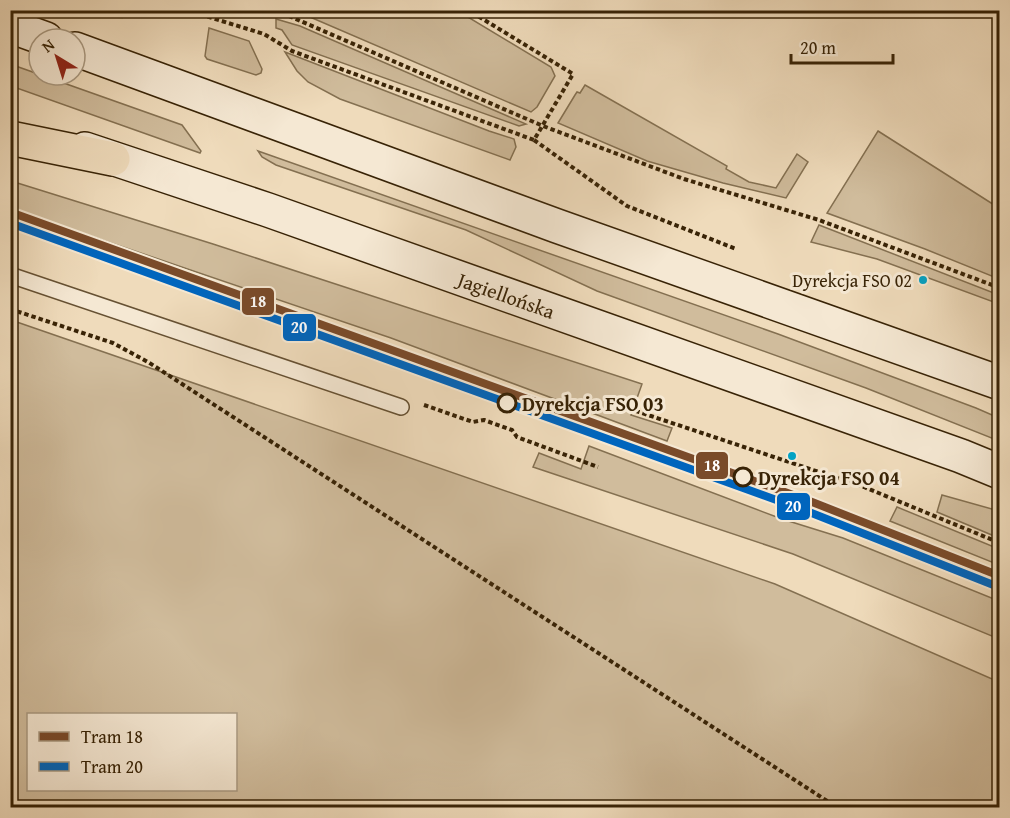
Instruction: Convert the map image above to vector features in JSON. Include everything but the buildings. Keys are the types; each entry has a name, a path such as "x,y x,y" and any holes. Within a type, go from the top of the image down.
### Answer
{"highway":[{"path":"10,138 113,159"}],"main road":[{"path":"10,26 27,32"},
{"path":"87,53 535,218 999,383"},
{"name":"Jagiellońska","path":"10,122 268,210 961,456 999,472"}],"lane":[{"path":"10,274 401,407"}],"path":[{"path":"186,10 264,34 292,51 534,140 627,206 736,249"},
{"path":"275,10 543,126 684,179 819,220 999,288"},
{"path":"468,10 573,74 534,140"},
{"path":"10,309 113,343 148,362 838,807"},
{"path":"401,407 417,403 472,422 484,420 512,430 517,437 598,467"},
{"path":"621,406 864,487 999,543"}],"shaded area":[{"path":"86,11 161,11 142,16 124,17 105,16"},
{"path":"296,11 458,11 551,67 555,76 537,107 531,112"},
{"path":"276,19 300,26 526,124 519,126 292,45 282,30 276,28"},
{"path":"209,28 249,41 262,69 261,73 256,75 207,59 205,56"},
{"path":"285,52 514,139 516,147 510,160 340,99 308,82 297,71"},
{"path":"10,64 27,70 27,87 75,87 182,125 201,151 200,153 11,86"},
{"path":"585,85 727,166 726,169 749,182 776,188 797,154 808,162 786,198 647,161 558,123 577,92 580,93"},
{"path":"878,131 999,208 999,279 827,213"},
{"path":"258,151 778,334 976,408 999,418 999,441 866,388 597,291 466,230 276,165 262,157"},
{"path":"11,181 213,244 642,384 631,415 672,428 667,441 391,338 11,209"},
{"path":"819,225 999,295 999,304 877,259 811,242"},
{"path":"11,320 775,584 999,682 999,807 11,807"},
{"path":"589,446 782,519 843,538 999,601 999,639 793,554 533,467 539,453 581,469"},
{"path":"942,495 999,511 999,538 937,512"},
{"path":"897,507 999,549 999,565 890,521"}],"tram line":[{"name":"18","path":"10,212 807,500 1000,576"},
{"name":"20","path":"10,223 804,510 996,586"}],"place":[{"name":"Dyrekcja FSO 02","path":"923,280"},
{"name":"Dyrekcja FSO 03","path":"507,403"},
{"name":"Dyrekcja FSO 04","path":"743,477"}]}
